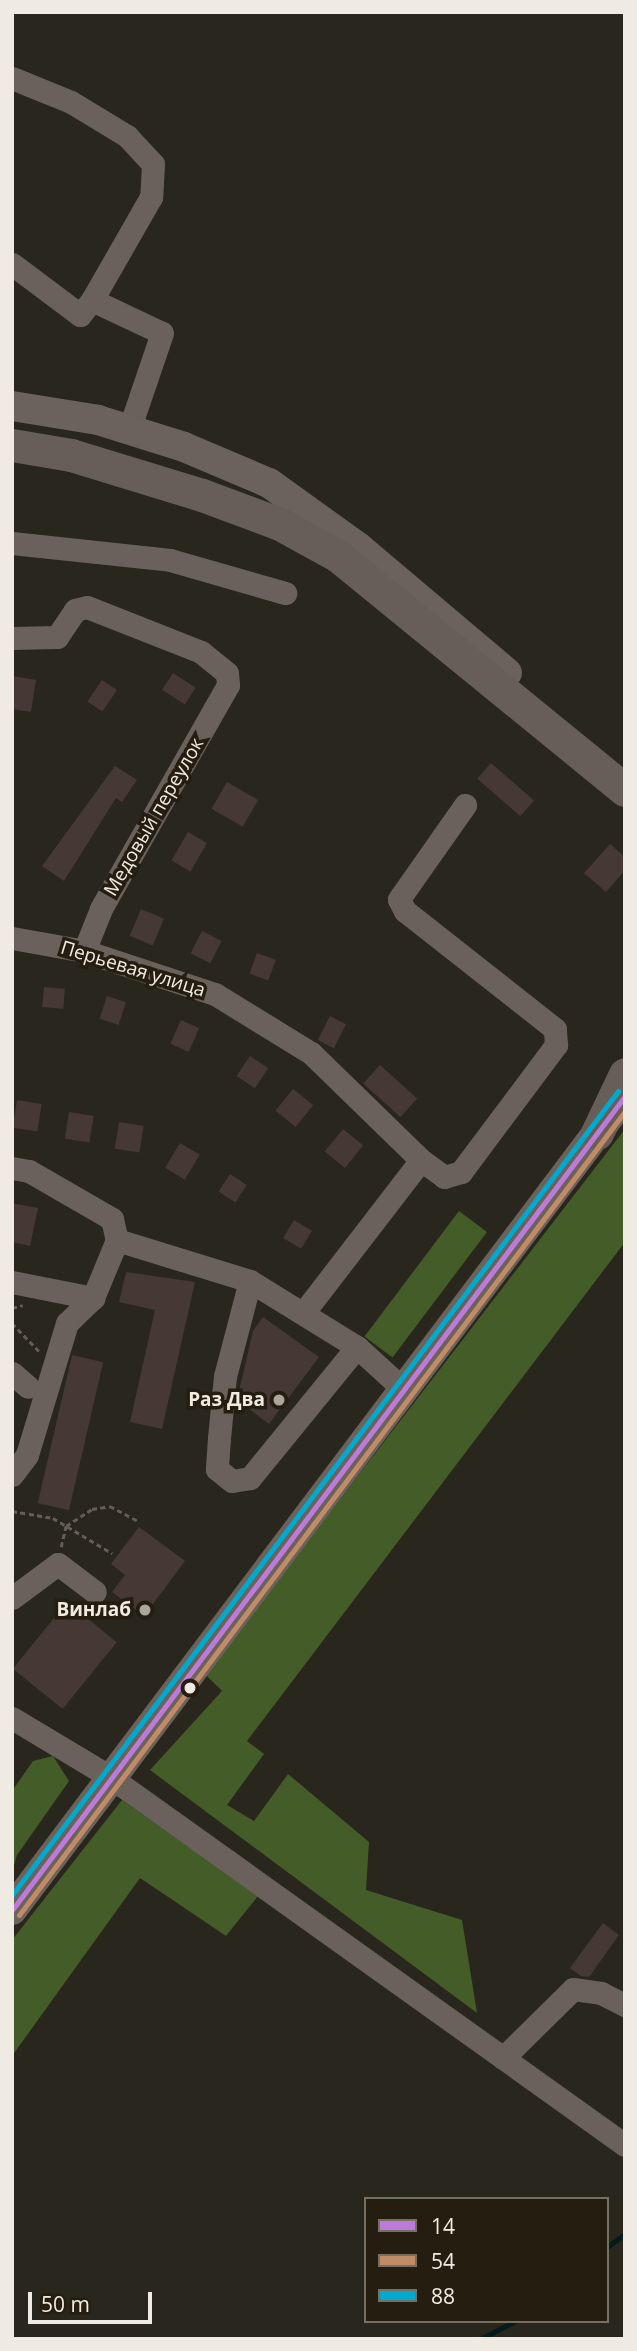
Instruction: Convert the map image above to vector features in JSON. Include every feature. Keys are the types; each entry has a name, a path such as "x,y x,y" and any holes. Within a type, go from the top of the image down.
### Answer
{"highway":[{"path":"12,445 71,455 281,524 338,556 625,790"},
{"path":"556,732 625,801"},
{"path":"597,1133 625,1074"}],"main road":[{"path":"12,406 129,430 269,483 308,507 625,773"},
{"path":"12,1909 401,1387 625,1097"}],"street":[{"path":"12,78 71,102 116,129 153,164 151,197 93,300 80,315 12,264"},
{"path":"93,300 162,333 129,430"},
{"path":"12,543 170,560 285,593"},
{"name":"Медовый переулок","path":"12,638 57,638 75,610 87,607 201,652 227,673 228,685 101,909 84,951"},
{"name":"Перьевая улица","path":"12,938 84,951 215,994 310,1053 421,1160 444,1177 461,1172 556,1045 555,1029 405,911 399,899 465,805"},
{"path":"303,1313 421,1160"},
{"path":"12,1168 29,1171 112,1219 117,1240 93,1298 67,1323 52,1365 27,1455 12,1475"},
{"path":"117,1240 250,1281 357,1347 401,1387"},
{"path":"250,1281 225,1376 220,1426 217,1469 232,1481 250,1478 357,1347"},
{"path":"12,1282 93,1298"},
{"path":"12,1598 58,1564 95,1591"},
{"path":"12,1718 110,1777 625,2145"},
{"path":"503,2058 573,1989 601,1993 625,2005"}],"path":[{"path":"12,1323 52,1365"},
{"path":"66,1526 104,1506 138,1521"},
{"path":"12,1511 27,1510 66,1526 111,1553"},
{"path":"58,1564 66,1526"}],"green space":[{"path":"625,1129 625,1242 247,1741 264,1754 227,1805 254,1821 288,1774 369,1842 366,1890 462,1920 477,2013 150,1770 222,1691 205,1674"},
{"path":"459,1211 487,1232 392,1357 365,1336"},
{"path":"53,1756 69,1781 17,1855 12,1872 12,1791 33,1761"},
{"path":"122,1800 258,1896 226,1936 140,1878 12,2056 12,1940"}],"building":[{"path":"173,673 196,688 185,704 162,690"},
{"path":"12,676 36,680 31,712 12,709"},
{"path":"102,680 117,690 102,712 87,702"},
{"path":"491,763 534,800 520,816 477,779"},
{"path":"115,766 137,780 122,802 116,798 64,881 42,866"},
{"path":"227,782 258,800 243,827 212,809"},
{"path":"188,832 207,843 191,872 172,861"},
{"path":"610,844 625,857 625,870 606,892 584,873"},
{"path":"141,909 164,919 153,945 130,936"},
{"path":"202,931 222,941 210,963 191,953"},
{"path":"257,953 276,960 268,981 249,974"},
{"path":"44,987 65,989 63,1009 42,1007"},
{"path":"107,996 126,1002 119,1025 100,1019"},
{"path":"330,1016 346,1024 334,1048 318,1040"},
{"path":"181,1020 199,1028 189,1052 170,1044"},
{"path":"250,1056 268,1068 255,1088 237,1076"},
{"path":"380,1065 417,1098 400,1117 363,1084"},
{"path":"293,1089 313,1105 296,1127 275,1111"},
{"path":"17,1100 42,1104 37,1132 13,1128"},
{"path":"69,1112 94,1116 89,1143 65,1139"},
{"path":"119,1122 144,1126 139,1153 115,1149"},
{"path":"343,1129 363,1145 345,1168 325,1152"},
{"path":"180,1143 200,1155 185,1180 165,1168"},
{"path":"230,1174 247,1185 235,1203 219,1192"},
{"path":"12,1203 38,1208 30,1246 12,1242"},
{"path":"294,1220 312,1231 301,1249 283,1238"},
{"path":"126,1272 195,1282 162,1429 130,1422 155,1310 119,1302"},
{"path":"263,1317 319,1357 269,1424 237,1400 253,1331"},
{"path":"72,1355 103,1362 69,1510 38,1503"},
{"path":"139,1527 185,1561 144,1616 112,1592 125,1575 111,1564"},
{"path":"67,1602 117,1642 63,1709 13,1669"},
{"path":"603,1923 619,1935 589,1977 581,1976 570,1968"}],"waterway":[{"path":"609,2246 625,2234"},
{"path":"480,2339 511,2323"}],"transit line":[{"name":"88","path":"12,1895 618,1091"},
{"name":"14","path":"12,1910 625,1096"},
{"name":"54","path":"19,1915 625,1111"}],"place":[{"name":"Раз Два","path":"279,1400"},
{"name":"Винлаб","path":"145,1610"}]}
